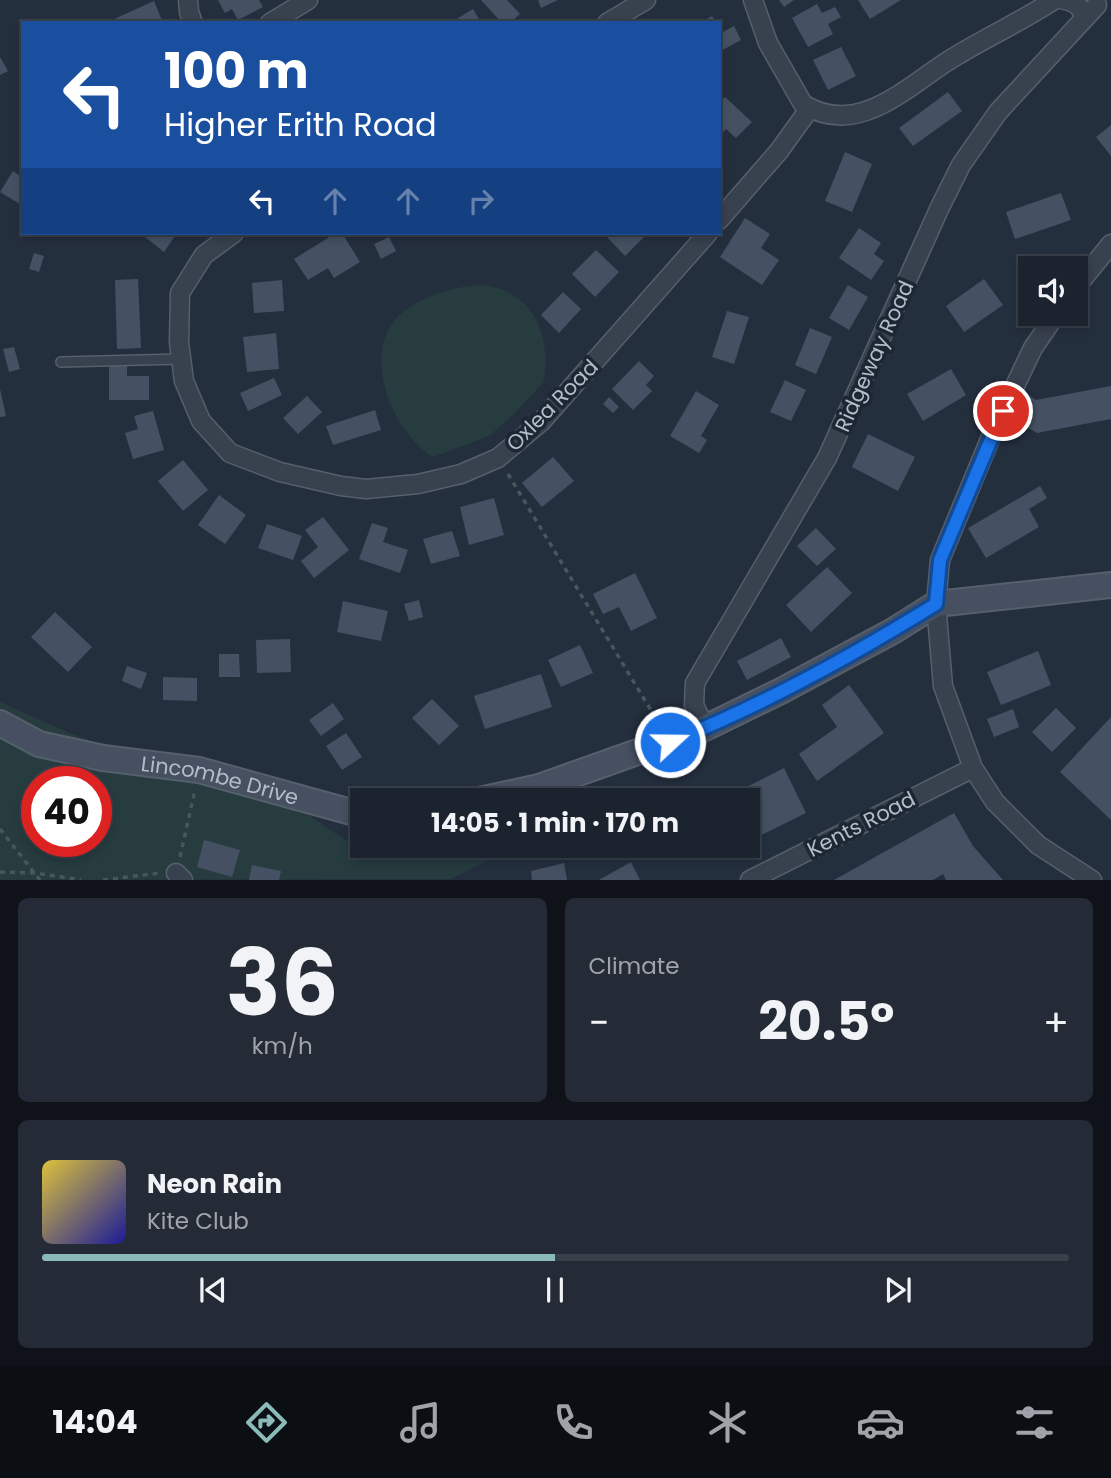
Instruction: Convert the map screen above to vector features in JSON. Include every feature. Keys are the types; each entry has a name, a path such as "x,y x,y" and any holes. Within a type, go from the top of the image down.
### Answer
{"street":[{"path":"188,0 192,21"},
{"path":"273,21 308,0"},
{"path":"610,21 646,0"},
{"path":"753,0 768,43 803,104 837,116 871,110 902,94 954,57 1022,21 1054,0"},
{"name":"Ridgeway Road","path":"705,728 694,705 695,683 827,458 961,165 998,112 1091,11 1064,0"},
{"path":"721,218 779,151 810,108"},
{"name":"Oxlea Road","path":"231,235 204,255 180,293 179,342 184,381 201,421 230,453 280,472 366,489 418,484 461,474 498,458 541,422 706,235"},
{"path":"1088,272 1111,244"},
{"path":"1048,326 1033,348 993,432 940,560 936,604 943,686 973,768 995,802 1038,845 1090,879"},
{"path":"539,788 705,728 893,631 936,604 1111,585"},
{"name":"Lincombe Drive","path":"0,723 39,744 103,758 199,770 350,812"},
{"name":"Kents Road","path":"750,880 973,768"}],"lane":[{"path":"61,362 181,359"}],"path":[{"path":"498,458 670,742"},
{"path":"103,880 180,876 199,770"},
{"path":"0,829 40,880"},
{"path":"0,872 36,873 81,880"}],"green space":[{"path":"477,285 512,294 525,304 534,316 545,347 543,383 489,436 433,457 419,446 396,416 383,378 381,359 384,341 391,325 408,308 442,292"},
{"path":"0,702 72,734 118,750 259,781 350,843 350,858 492,858 451,879 0,880"}],"building":[{"path":"218,0 259,0 263,7 238,20 232,9 225,13"},
{"path":"481,0 507,0 520,14 512,21 500,21"},
{"path":"538,0 558,0 541,8"},
{"path":"779,0 794,0 784,7"},
{"path":"858,0 901,0 870,19"},
{"path":"154,1 162,21 112,21"},
{"path":"817,4 822,13 835,7 841,17 828,24 833,34 808,47 792,18"},
{"path":"473,9 480,21 453,21"},
{"path":"734,26 741,40 721,51 721,33"},
{"path":"841,47 856,76 828,90 813,60"},
{"path":"0,57 8,71 0,75"},
{"path":"948,92 962,111 913,146 899,128"},
{"path":"725,97 752,122 736,138 726,129 721,135 721,102"},
{"path":"1111,125 1111,156 1096,137"},
{"path":"845,152 872,164 852,212 825,201"},
{"path":"13,171 21,177 21,205 0,192"},
{"path":"1061,193 1071,220 1015,239 1006,212"},
{"path":"745,218 770,234 761,248 779,260 762,285 720,257"},
{"path":"859,228 881,243 874,254 884,261 871,280 839,258"},
{"path":"143,235 176,235 164,252"},
{"path":"333,235 343,235 360,262 334,278 328,268 308,280 294,259"},
{"path":"607,235 646,235 625,256"},
{"path":"389,237 396,251 381,259 374,244"},
{"path":"596,250 619,272 595,297 572,274"},
{"path":"34,253 44,256 39,272 29,269"},
{"path":"138,279 141,348 117,349 115,280"},
{"path":"984,279 1003,305 964,332 946,306"},
{"path":"282,280 284,311 254,313 252,283"},
{"path":"848,285 868,297 849,330 829,318"},
{"path":"563,292 581,309 559,333 541,315"},
{"path":"727,311 749,317 734,364 712,357"},
{"path":"810,328 832,337 816,374 795,365"},
{"path":"276,333 279,369 247,372 243,337"},
{"path":"14,347 20,369 9,372 3,349"},
{"path":"639,361 654,376 646,385 652,391 633,410 612,389"},
{"path":"109,364 127,364 127,376 149,376 149,400 109,400"},
{"path":"951,369 966,395 923,421 907,394"},
{"path":"274,378 282,395 248,411 240,393"},
{"path":"785,380 806,390 791,421 770,412"},
{"path":"1111,386 1111,419 1037,433 1015,420 1026,393 1036,400"},
{"path":"0,389 6,416 0,417"},
{"path":"696,391 719,405 701,436 707,440 699,453 670,436"},
{"path":"307,396 322,412 298,434 283,418"},
{"path":"609,397 619,407 613,413 603,404"},
{"path":"375,410 381,430 333,445 326,426"},
{"path":"153,411 164,450 133,459 125,433 138,429 134,416"},
{"path":"868,434 915,457 898,491 852,467"},
{"path":"553,457 574,481 542,507 522,483"},
{"path":"183,460 208,490 183,511 158,481"},
{"path":"1040,486 1047,498 1029,509 1039,527 986,558 968,528"},
{"path":"219,495 246,515 225,544 198,525"},
{"path":"494,498 504,535 469,545 460,507"},
{"path":"323,517 349,550 314,578 301,561 318,547 305,530"},
{"path":"372,523 388,528 383,542 408,550 400,573 359,559"},
{"path":"267,524 302,536 293,560 258,548"},
{"path":"816,528 836,549 817,566 797,546"},
{"path":"452,531 460,556 431,564 423,539"},
{"path":"827,567 852,593 811,632 786,605"},
{"path":"635,573 657,618 631,631 619,607 603,614 593,594"},
{"path":"419,600 423,617 409,621 404,604"},
{"path":"343,601 388,611 381,641 337,632"},
{"path":"55,612 92,647 68,672 31,637"},
{"path":"781,638 791,657 747,680 737,661"},
{"path":"290,639 291,672 257,673 256,640"},
{"path":"580,645 593,673 561,687 548,660"},
{"path":"1038,651 1051,685 1001,705 987,672"},
{"path":"219,654 239,654 240,677 219,677"},
{"path":"127,666 147,673 141,689 122,681"},
{"path":"541,674 552,707 485,729 474,696"},
{"path":"163,677 197,678 197,701 163,700"},
{"path":"849,685 884,733 817,781 799,754 837,727 822,705"},
{"path":"432,699 459,726 439,745 412,718"},
{"path":"333,703 344,719 321,736 309,720"},
{"path":"1056,708 1076,728 1052,752 1032,732"},
{"path":"1013,709 1019,727 994,737 987,719"},
{"path":"1111,717 1111,820 1060,772"},
{"path":"346,733 362,757 342,770 326,746"},
{"path":"784,768 806,813 760,836 760,788 745,788"},
{"path":"954,813 973,846 1003,880 946,880 943,874 933,880 834,880"},
{"path":"204,840 240,850 232,877 197,867"},
{"path":"631,862 640,880 599,880"},
{"path":"564,863 567,880 532,880 531,871"},
{"path":"252,865 281,871 279,880 249,880"}],"route":[{"path":"670,742 781,691 893,631 936,604 940,560 1003,411"}]}
